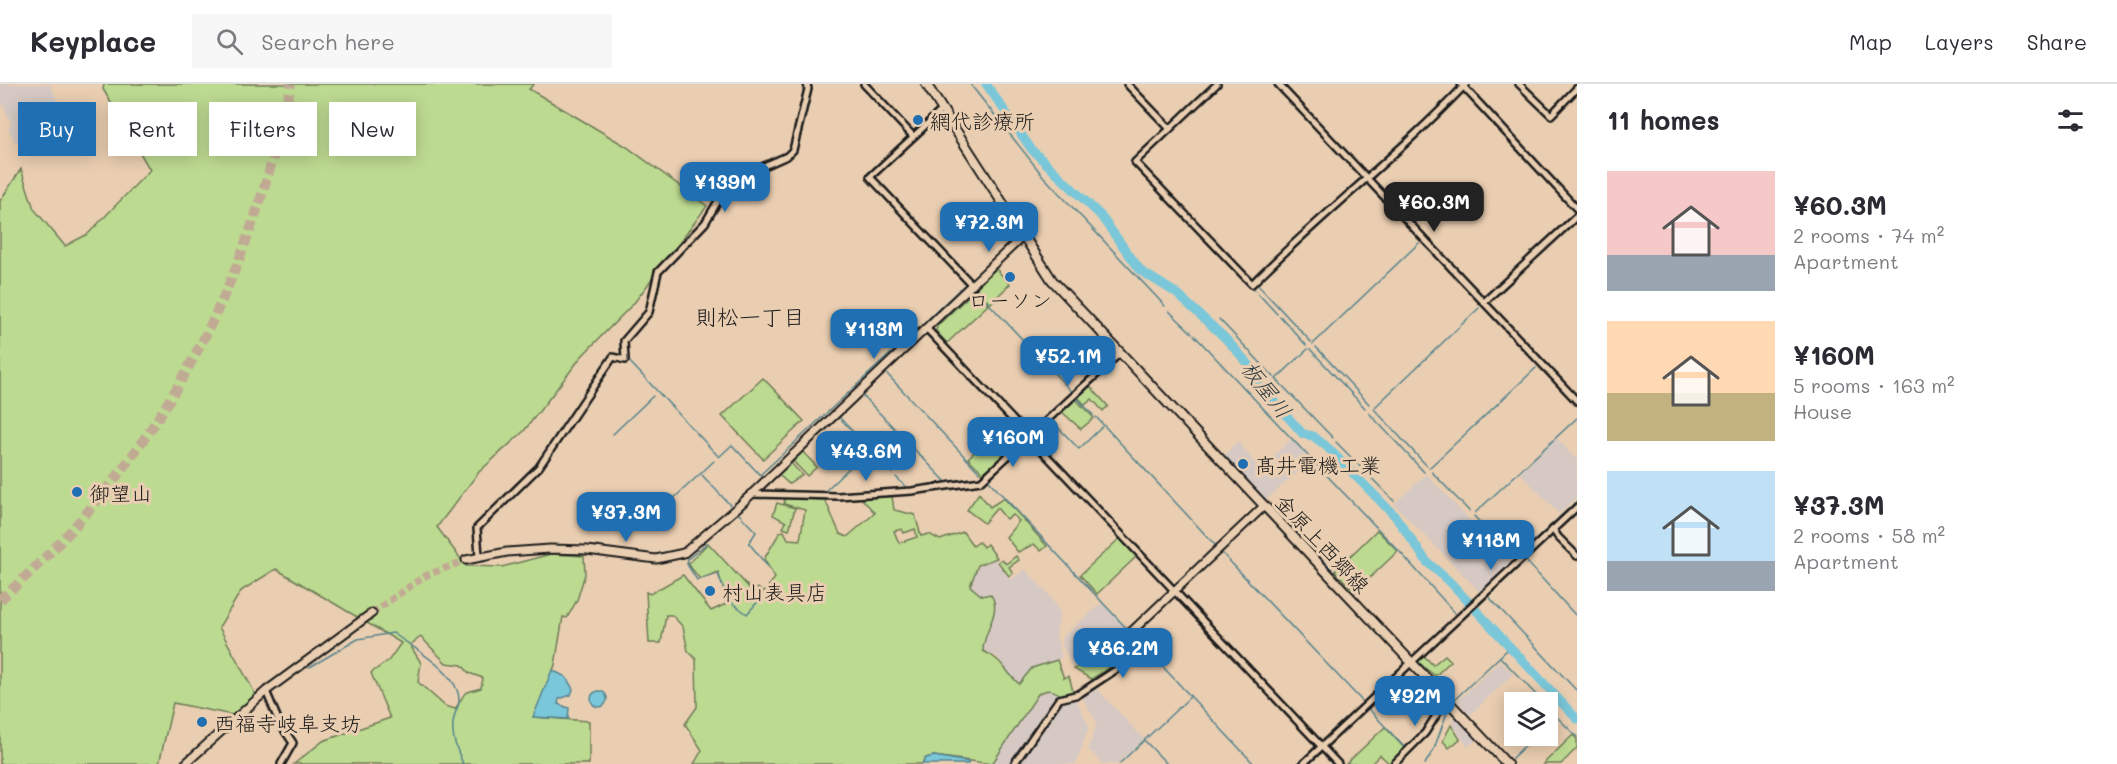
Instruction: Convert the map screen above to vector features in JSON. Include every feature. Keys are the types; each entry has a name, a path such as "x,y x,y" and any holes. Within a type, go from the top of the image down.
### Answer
{"main road":[{"name":"金原上西郷線","path":"926,84 1022,237 1053,280 1507,764"}],"street":[{"path":"479,556 477,528 540,466 613,357 625,360 624,341 649,312 655,282 665,263 705,223 724,191 739,177 787,156 793,150 808,89 807,84"},
{"path":"864,84 914,136"},
{"path":"1127,84 1170,129"},
{"path":"1217,84 1135,162 1252,284 1279,257 1368,180 1464,85 1577,209"},
{"path":"1278,84 1577,401"},
{"path":"1519,84 1551,115 1577,88"},
{"path":"942,110 870,177 973,286"},
{"path":"1484,302 1577,216"},
{"path":"466,560 479,556 550,549 587,550 656,559 679,556 695,546 927,330 1022,237"},
{"path":"927,330 1338,764"},
{"path":"750,494 838,496 912,491 981,481 1120,353"},
{"path":"1014,764 1059,699 1079,694 1117,669 1123,659 1130,632 1264,506"},
{"path":"1303,764 1577,507"},
{"path":"1553,529 1577,556"},
{"path":"185,764 266,691 372,613"},
{"path":"266,691 279,722 293,743 281,764"},
{"path":"1394,764 1425,733 1449,703"}],"shaded area":[{"path":"0,84 50,84 58,102 18,102 18,142 16,143 8,129 11,123 3,105 0,106"},
{"path":"1557,438 1577,460 1577,497 1559,514 1520,473"},
{"path":"1291,439 1311,461 1266,500 1223,456 1238,441 1256,465 1265,458 1268,461"},
{"path":"1426,474 1511,563 1480,592 1394,504"},
{"path":"995,559 1011,580 1025,569 1051,597 1060,613 1056,634 1062,658 1032,668 1019,684 1008,674 997,657 983,651 982,641 993,615 982,596 970,586 978,565"},
{"path":"1102,603 1127,630 1116,640 1101,637 1081,664 1074,669 1062,646 1062,637"},
{"path":"1500,661 1513,674 1470,715 1457,701"},
{"path":"1093,688 1097,689 1144,739 1117,764 1103,764 1088,749 1097,723 1082,697"},
{"path":"1045,690 1054,690 1061,695 1073,691 1089,727 1076,764 992,764 1027,709 1038,694"},
{"path":"1455,716 1477,739 1468,747 1453,726 1452,720"}],"green space":[{"path":"104,84 534,84 529,89 627,147 707,206 634,303 582,356 524,431 479,472 437,527 466,566 502,567 551,554 584,556 585,574 577,600 567,618 563,617 555,665 534,717 589,721 589,764 294,764 323,741 390,718 371,673 389,660 401,643 276,569 241,591 219,627 259,701 247,718 173,703 159,764 0,764 0,201 21,169 34,209 65,246 88,234 150,170 142,156 197,156 197,102 111,102 103,89","holes":["421,637 446,663 462,665 469,673 483,678 481,688 464,694 455,709 445,706 418,682 421,663 410,645"]},
{"path":"996,269 1010,284 990,304 976,288"},
{"path":"974,291 988,305 947,343 936,331 937,326"},
{"path":"763,378 804,421 763,459 722,416"},
{"path":"1090,386 1108,406 1103,411 1092,399 1085,405 1078,397"},
{"path":"1075,399 1094,418 1081,429 1062,412"},
{"path":"1009,420 1023,439 984,474 968,458"},
{"path":"802,451 817,467 807,476 792,460"},
{"path":"790,462 802,475 789,484 778,474"},
{"path":"979,493 990,507 1004,498 1047,546 1041,551 1034,544 1018,552 1006,537 1019,521 1013,515 1006,519 997,508 984,523 967,510"},
{"path":"892,496 894,510 915,515 921,536 929,534 940,540 963,532 973,546 979,542 983,547 987,544 997,558 978,565 970,586 982,596 990,594 994,600 994,614 983,651 999,661 1019,684 1032,668 1057,660 1064,678 1069,676 1073,691 1061,695 1050,690 1038,694 992,764 934,756 926,758 922,764 694,764 702,750 685,724 697,707 696,659 688,651 683,627 672,615 666,615 661,643 649,643 646,592 650,594 683,575 711,611 728,603 718,572 700,579 688,564 708,543 754,593 758,588 763,593 775,578 764,559 780,532 784,531 788,539 800,540 805,510 784,504 785,498 825,500 840,534 847,537 875,513 861,498","holes":["902,529 904,533 915,529 917,537 899,543 894,531"]},
{"path":"777,503 795,508 789,530 783,528 786,522 773,515"},
{"path":"1377,530 1398,551 1355,592 1335,571"},
{"path":"1120,538 1137,556 1097,594 1080,575"},
{"path":"1016,556 1019,560 1009,567 1013,573 1009,576 998,562 1002,559 1006,564"},
{"path":"1101,637 1121,642 1112,665 1091,679 1074,669 1081,664 1080,653 1097,643 1096,641"},
{"path":"1423,655 1433,665 1445,655 1451,661 1435,676 1417,661"},
{"path":"1451,725 1460,739 1449,748 1443,741"},
{"path":"1385,727 1405,749 1390,764 1380,755 1371,764 1346,764"},
{"path":"1573,735 1577,739 1577,748 1561,764 1543,764"}],"water":[{"path":"552,670 566,677 573,689 571,695 559,699 558,704 569,708 568,719 533,717"},
{"path":"596,691 602,691 607,699 605,705 596,707 591,702 591,696"},
{"path":"934,756 969,762 968,764 922,764 926,758"}],"waterway":[{"path":"970,84 1043,176 1165,306"},
{"name":"板屋川","path":"986,84 1032,150 1100,215 1141,271 1176,293 1224,337 1254,370 1258,384 1303,434 1313,436 1326,446 1395,516 1427,562 1450,582 1577,719"},
{"path":"919,128 934,113"},
{"path":"870,182 889,202"},
{"path":"898,211 965,283"},
{"path":"1313,344 1419,243"},
{"path":"926,321 964,285"},
{"path":"1258,285 1311,342"},
{"path":"1253,288 1277,314"},
{"path":"976,290 1072,392"},
{"path":"1375,407 1479,308"},
{"path":"1169,311 1192,333"},
{"path":"1280,316 1306,345"},
{"path":"1219,319 1274,377"},
{"path":"628,360 719,457 732,445 760,475 918,328"},
{"path":"1194,335 1311,459"},
{"path":"1316,347 1369,404"},
{"path":"1308,349 1276,379 1333,438"},
{"path":"1310,349 1365,408"},
{"path":"1429,468 1536,368"},
{"path":"887,374 979,472"},
{"path":"613,434 653,396"},
{"path":"863,396 946,482 971,478"},
{"path":"1077,398 1093,415"},
{"path":"1374,409 1427,466"},
{"path":"1369,413 1424,472"},
{"path":"839,417 892,473"},
{"path":"1096,417 1216,546"},
{"path":"1475,513 1577,418"},
{"path":"1053,422 1079,449 1102,427"},
{"path":"1336,442 1394,501"},
{"path":"823,493 869,449"},
{"path":"673,499 714,461"},
{"path":"1314,462 1399,551"},
{"path":"1432,472 1469,511"},
{"path":"702,475 730,505"},
{"path":"896,477 905,486"},
{"path":"989,481 1130,632"},
{"path":"778,491 795,492"},
{"path":"1549,527 1577,501"},
{"path":"738,513 756,532 749,543 768,567"},
{"path":"1281,516 1332,569"},
{"path":"1474,516 1514,559 1544,532"},
{"path":"1475,609 1553,534"},
{"path":"707,543 688,559 687,564 697,580 718,574 728,600 747,614 760,599"},
{"path":"1221,552 1362,701"},
{"path":"1400,552 1455,613"},
{"path":"1527,562 1577,617"},
{"path":"1489,597 1577,691"},
{"path":"310,667 358,639 393,633 434,662 452,681 459,703 453,721 453,734 463,764"},
{"path":"1133,635 1254,764"},
{"path":"1453,701 1509,648"},
{"path":"1500,657 1533,692"},
{"path":"1119,764 1190,697"},
{"path":"1367,707 1405,748"},
{"path":"1425,764 1434,749 1449,707"},
{"path":"1558,718 1577,737"},
{"path":"1145,741 1167,764"},
{"path":"1512,758 1525,746"}],"tunnel":[{"path":"0,600 57,546 107,489 151,429 189,366 222,301 249,232 272,160 291,84"},
{"path":"372,613 425,576 466,560"}],"place":[{"name":"網代診療所","path":"918,120"},
{"name":"ローソン","path":"1010,277"},
{"name":"髙井電機工業","path":"1243,464"},
{"name":"御望山","path":"77,492"},
{"name":"村山表具店","path":"710,591"},
{"name":"西福寺岐阜支坊","path":"202,722"}],"district":[{"name":"則松一丁目","path":"750,316"}]}
